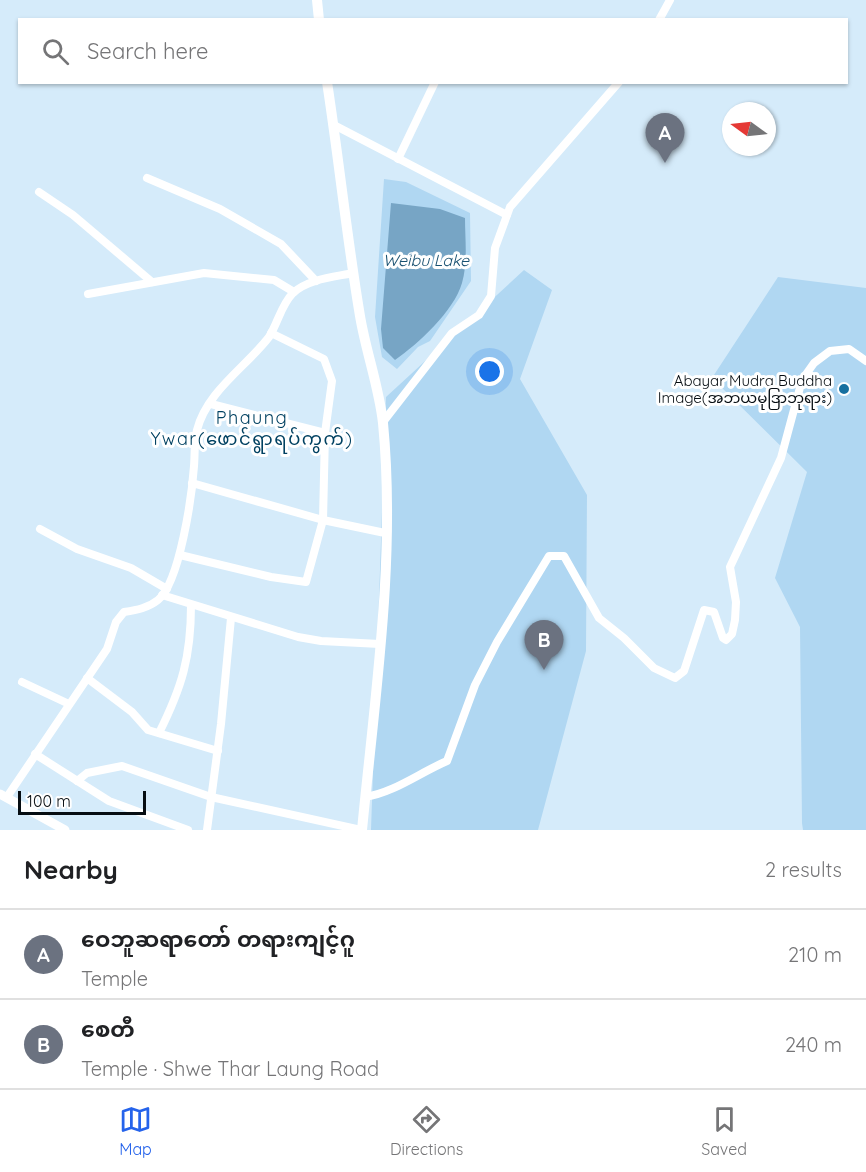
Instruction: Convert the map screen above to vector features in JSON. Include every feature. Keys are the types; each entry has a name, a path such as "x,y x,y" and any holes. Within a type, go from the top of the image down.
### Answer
{"main road":[{"path":"317,0 319,18"},
{"path":"327,84 366,354 383,422 386,533 380,644 361,830"}],"street":[{"path":"660,18 670,0"},
{"path":"398,159 434,84"},
{"path":"383,422 452,333 479,315 491,296 495,248 510,207 617,84"},
{"path":"334,125 507,215"},
{"path":"147,178 220,209 281,244 316,281"},
{"path":"39,192 73,215 152,282"},
{"path":"88,294 204,273 245,275 274,280 294,292"},
{"path":"65,830 4,795 107,649 116,622 124,612 141,610 165,592 180,555 192,483 197,430 224,385 271,333 294,292 316,281 353,273"},
{"path":"180,555 271,577 306,582 323,520 325,434 332,381 324,359 271,333"},
{"path":"365,797 384,794 423,771 447,762 475,685 497,642 549,556 564,556 599,618 662,673 675,678 684,670 704,610 714,612 723,638 726,640 730,638 734,628 736,602 730,567 781,458 802,380 814,363 830,351 849,349 866,361"},
{"path":"212,404 325,434"},
{"path":"192,483 323,520 386,533"},
{"path":"40,529 77,549 131,568 165,592 191,605 231,618 321,641 380,644"},
{"path":"159,733 185,676 191,632 191,605"},
{"path":"207,830 218,752 231,618"},
{"path":"87,678 132,712 148,730 218,752"},
{"path":"22,682 69,704"},
{"path":"35,754 109,801 188,830"},
{"path":"77,781 87,773 122,766 211,797 361,830"}],"shaded area":[{"name":"Weibu Lake","path":"384,179 406,182 470,213 471,281 430,341 418,347 397,369 382,357 375,317"},
{"path":"524,270 552,290 520,379 587,495 586,651 538,830 371,830 386,397"},
{"path":"778,277 866,288 866,830 803,830 800,627 775,578 807,472 712,378"}],"water":[{"name":"Weibu Lake","path":"391,203 440,209 465,218 466,242 464,275 458,294 424,336 395,360 383,348 381,329"}],"place":[{"name":"ဝေဘူဆရာတော် တရားကျင့်ဂူ","path":"665,163"},
{"name":"Abayar Mudra Buddha Image(အဘယမုဒြာဘုရား)","path":"844,389"},
{"name":"စေတီ","path":"544,670"}],"district":[{"name":"Phaung Ywar(ဖောင်ရွာရပ်ကွက်)","path":"252,427"}]}
